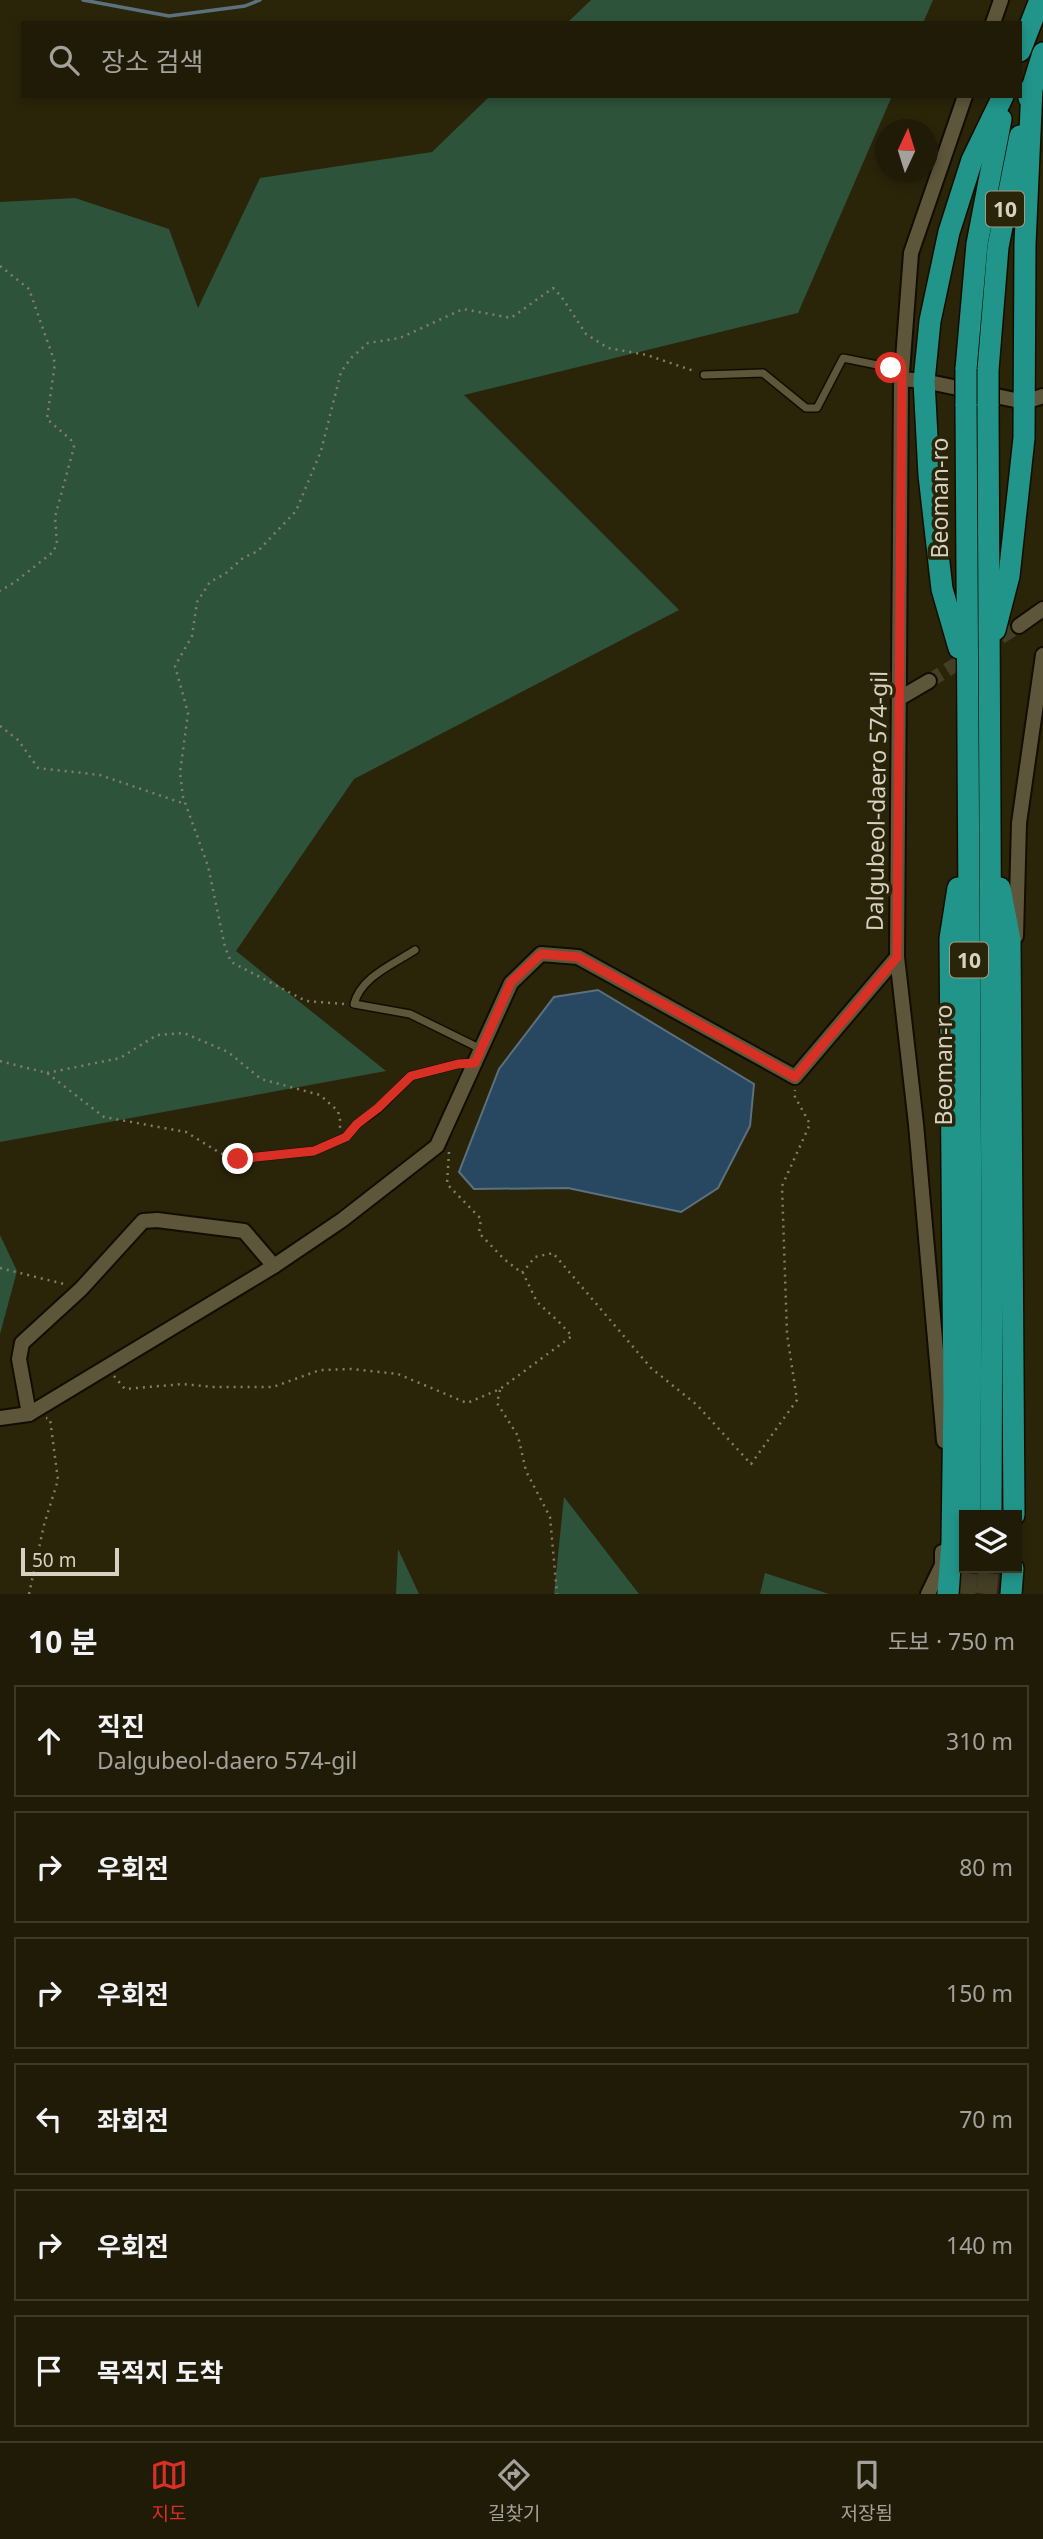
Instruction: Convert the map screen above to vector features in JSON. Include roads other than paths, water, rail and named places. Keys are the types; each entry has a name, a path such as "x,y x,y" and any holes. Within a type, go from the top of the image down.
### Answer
{"highway":[{"path":"1022,46 1040,0"},
{"name":"10","path":"991,1510 988,370 998,247 1032,87 1043,53"},
{"path":"988,659 1009,576 1024,438 1034,399 1025,257 1032,87"},
{"path":"966,670 942,590 929,475 924,381 930,321 949,232 972,160 1004,98"},
{"name":"Beoman-ro","path":"970,1510 966,369 976,244 1005,98"},
{"path":"948,1594 958,1545 950,939 968,831"},
{"path":"990,837 1010,940 1014,1510"},
{"path":"1011,1594 1013,1573"}],"street":[{"path":"994,21 1001,0"},
{"name":"Dalgubeol-daero 574-gil","path":"928,1594 942,1565 944,1429 897,957 901,374 911,253 964,98"},
{"path":"901,374 924,381 1034,399"},
{"path":"1019,626 1043,609"},
{"path":"1011,1087 1019,823 1043,655"},
{"path":"900,698 929,681"},
{"path":"0,1419 29,1414 274,1266 342,1220 437,1146 511,982 541,954 578,957 795,1077 897,957"},
{"path":"29,1414 19,1360 22,1343 81,1289 143,1221 157,1220 244,1231 274,1266"}],"lane":[{"path":"704,375 764,373 806,408 817,408 843,358 901,374"},
{"path":"415,950 363,984 354,1004 410,1014 481,1048"},
{"path":"238,1159 314,1151 346,1137 411,1076 458,1064 475,1063"}],"water":[{"path":"598,990 754,1084 750,1126 718,1188 681,1212 568,1188 474,1189 459,1172 499,1069 554,997"}],"waterway":[{"path":"83,0 169,16 245,6 260,0"}],"tunnel":[{"path":"929,681 1019,626"},
{"path":"965,1594 967,1573"},
{"path":"986,1594 988,1573"}]}
